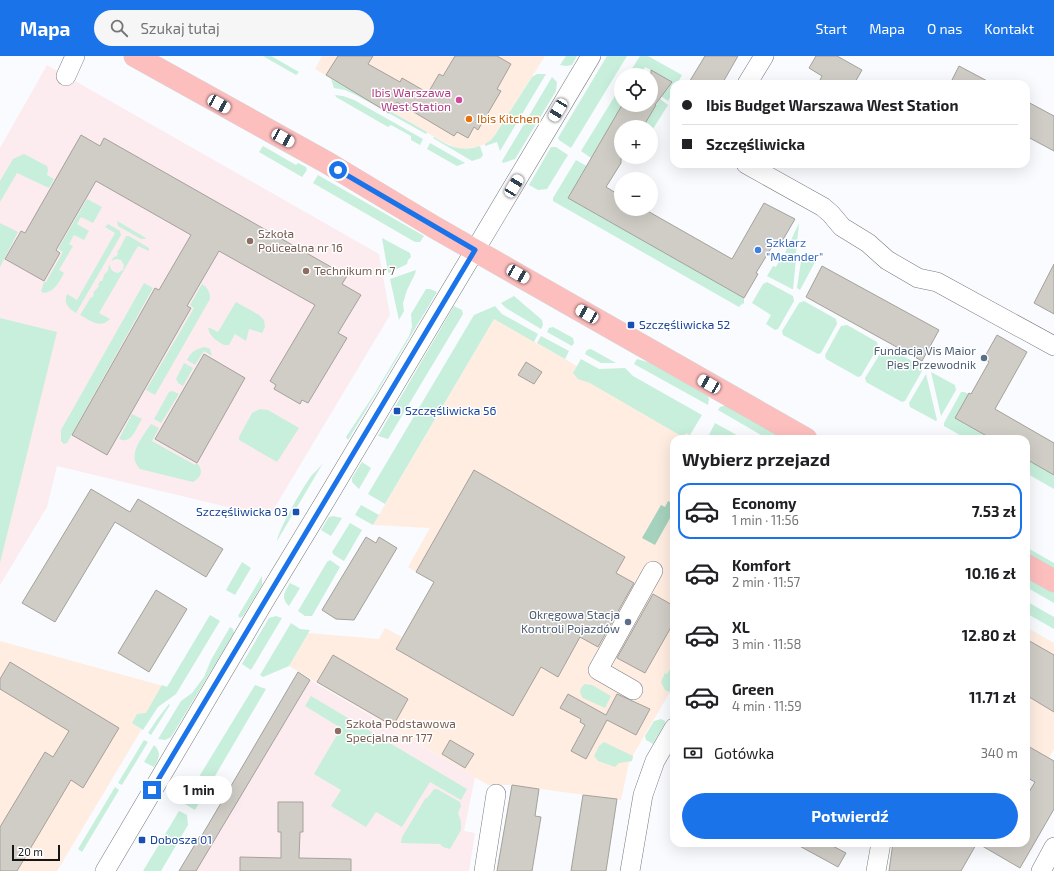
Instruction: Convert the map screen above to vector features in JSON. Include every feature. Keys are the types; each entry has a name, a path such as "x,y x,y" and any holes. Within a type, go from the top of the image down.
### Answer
{"main road":[{"path":"135,56 326,162 475,250 799,435"},
{"path":"1030,567 1054,581"}],"street":[{"path":"66,76 75,56"},
{"path":"105,871 265,600 591,56"},
{"path":"749,80 764,56"},
{"path":"753,168 823,207 842,227 868,243 886,260 918,278 937,282 1054,346"},
{"path":"633,690 598,670 653,571"},
{"path":"630,871 643,795 655,761 670,735"},
{"path":"484,871 496,794"},
{"path":"876,871 880,847"},
{"path":"1041,871 1054,847"}],"shaded area":[{"path":"322,56 545,56 493,138 488,143 477,147 460,149 441,141 391,111 389,113 315,69"},
{"path":"47,65 379,254 390,315 269,517 57,466 47,507 0,585 0,148"},
{"path":"494,319 565,359 690,435 670,435 670,669 667,674 665,673 665,690 670,692 633,755 632,761 629,762 621,800 512,785 488,785 289,666 308,633 379,639 385,628 402,637 434,582 408,567 430,528 373,525"},
{"path":"1030,629 1054,643 1054,749 1049,758 1030,747"},
{"path":"0,641 167,687 57,871 0,871"},
{"name":"Szkoła Podstawowa Specjalna nr 177","path":"310,680 475,777 464,831 475,833 469,871 196,871"}],"green space":[{"path":"263,56 271,56 299,72 296,75"},
{"path":"566,56 577,56 572,65 560,65"},
{"path":"607,56 627,56 620,68 614,68 614,77 571,148 558,138"},
{"path":"640,56 648,56 682,75 679,80 670,81 658,74 658,68 632,68"},
{"path":"537,74 546,74 500,151 497,142 485,146 485,144 495,135 532,77"},
{"path":"552,77 557,82 556,91 515,159 503,163 502,161"},
{"path":"331,79 427,132 426,134 356,95 345,90 334,88"},
{"path":"670,81 670,97 668,101 661,96"},
{"path":"335,95 354,100 423,139 420,145 411,140 411,136 391,125 388,127"},
{"path":"614,97 614,112 618,112 591,158 581,151"},
{"path":"660,99 668,105 658,121 647,120 652,112 658,112 658,102"},
{"path":"434,137 456,148 467,149 480,146 483,155 481,158 472,161 433,138"},
{"path":"430,143 465,163 457,166 427,149"},
{"path":"263,146 296,165 298,163 306,167 307,170 302,177 259,152"},
{"path":"551,147 556,147 568,155 547,189 538,190 529,185"},
{"path":"24,154 47,166 47,175 54,179 49,188 17,173 0,202 0,181 13,159"},
{"path":"576,160 592,169 585,168 568,198 744,298 744,305 743,303 739,307 553,201 553,198"},
{"path":"318,175 424,236 420,242 415,242 313,183"},
{"path":"87,199 102,207 93,223 81,217 77,224 89,231 84,240 74,235 69,244 73,246 59,270 64,273 54,289 43,293 41,291 44,282 46,282 63,252 58,249"},
{"path":"117,221 146,238 141,239 118,226"},
{"path":"0,223 18,232 0,267"},
{"path":"799,223 796,253 785,253"},
{"path":"108,224 120,231 121,235 76,313 71,310 66,303 67,294 77,300 115,233 105,227"},
{"path":"126,236 129,236 149,248 149,251 138,246 99,313 110,319 99,324 92,322 80,315 91,297 92,298 93,293 99,286 100,281 102,281 105,273 109,269 110,264 111,269 114,272 118,273 123,270 124,265 121,260 116,259 111,261 115,256 116,257 117,252"},
{"path":"382,238 410,253 411,257 407,264 389,273 388,272"},
{"path":"781,257 796,259 793,289 767,276 773,266 776,267"},
{"path":"801,261 815,262 800,290 797,288"},
{"path":"416,270 407,290 403,303 404,311 399,320 390,279"},
{"path":"767,282 793,296 794,301 778,329 775,330 766,324 771,315 752,303 763,284"},
{"path":"144,283 153,288 67,443 64,444 61,441 61,430"},
{"path":"202,284 208,290 210,299 155,395 146,390 194,308 190,305"},
{"path":"426,289 437,292 348,440 346,437 373,396 409,336 412,327 411,314"},
{"path":"514,296 542,320 543,325 541,329 506,308 501,303"},
{"path":"804,301 836,319 837,324 821,353 818,354 783,335 782,331 799,303"},
{"path":"236,302 259,315 264,320 265,327 262,333 249,329 246,341 235,334 229,345 224,345 212,336 208,328 218,332"},
{"path":"454,306 462,310 463,314 388,439 378,436"},
{"path":"495,306 502,314 538,334 534,342 494,319 385,504 368,494 474,315"},
{"path":"0,318 57,332 0,563"},
{"path":"847,325 877,342 878,347 861,376 858,377 826,359 825,355 841,326"},
{"path":"553,327 573,338 574,343 572,346 547,332 549,328"},
{"path":"541,336 569,351 565,359 537,343"},
{"path":"205,347 210,349 212,356 204,351 195,365 187,360 194,351"},
{"path":"887,347 921,366 922,371 905,401 902,402 866,382 865,378 883,349"},
{"path":"591,349 616,363 601,363 585,354 587,350"},
{"path":"581,359 599,369 625,368 633,376 702,415 690,435 686,433 684,435 680,435 590,383 578,379 573,373"},
{"path":"637,359 654,364 707,394 709,399 708,405 634,364"},
{"path":"184,363 193,368 183,386 178,383 176,379"},
{"path":"931,372 955,385 956,390 941,416"},
{"path":"926,374 936,421 910,407 909,403"},
{"path":"173,391 179,394 161,423 154,419 169,392"},
{"path":"961,392 964,392 969,394 955,418 985,435 960,435 944,426 944,423"},
{"path":"726,405 780,435 761,435 718,410 720,407"},
{"path":"260,409 268,410 299,428 277,462 239,440 239,437 252,413"},
{"path":"132,414 142,419 136,431 127,440 119,439"},
{"path":"715,423 737,435 709,435"},
{"path":"151,424 159,428 152,441 195,465 197,463 201,474 196,480 193,482 140,469 136,464 135,452 137,446"},
{"path":"1030,461 1054,475 1054,489 1030,475"},
{"path":"362,462 371,468 359,489 352,482 352,478"},
{"path":"323,463 277,541 278,535 286,518 308,480"},
{"path":"668,501 670,502 670,518 655,545 642,538 661,505 665,507"},
{"path":"361,505 379,515 373,525 355,515"},
{"path":"333,516 342,518 331,536 321,530 329,517"},
{"path":"350,523 362,530 344,561 332,552"},
{"path":"1030,549 1054,563 1054,570 1030,556"},
{"path":"330,560 340,567 312,616 305,616 298,611 327,562"},
{"path":"242,562 251,568 235,595 226,590"},
{"path":"262,576 262,585 243,616 240,618 238,616"},
{"path":"1030,577 1054,591 1054,603 1030,589"},
{"path":"290,583 300,588 289,606 286,603 284,594"},
{"path":"1030,603 1054,617 1054,629 1030,615"},
{"path":"210,615 220,621 176,694 158,707 143,730 132,723 137,714 146,713 162,685 167,687"},
{"path":"276,616 282,618 251,670 242,664 269,618"},
{"path":"291,623 300,629 310,630 289,666 263,677 260,675"},
{"path":"230,627 233,629 234,633 171,737 165,740 158,739 181,701 192,693 204,677 211,660"},
{"path":"670,669 670,692 665,690 661,682 665,673 667,674"},
{"path":"585,684 592,685 611,696 605,708 583,698 580,691"},
{"path":"255,685 266,689 195,810 183,803"},
{"path":"311,696 467,789 461,800 430,782 402,827 376,812 366,827 331,806 341,790 314,774 341,728 305,706"},
{"path":"169,704 170,705 151,735 148,733"},
{"path":"661,719 665,721 665,723 653,744 646,740 645,736 654,721"},
{"path":"144,740 148,742 122,785 118,783"},
{"path":"604,742 633,756 632,761 619,763 615,767 598,761 594,756 599,746"},
{"path":"154,745 157,748 159,756 154,767 144,762"},
{"path":"115,787 119,790 82,852 78,849"},
{"path":"434,789 437,789 460,802 461,806 458,813 461,822 461,830 450,849 443,847 440,844 401,843 402,837 425,799"},
{"path":"179,811 187,815 188,825 161,871 143,871"}],"building":[{"name":"Ibis Warszawa West Station","path":"338,56 373,56 368,64 400,82 402,78 428,93 439,74 443,76 455,56 497,56 511,64 497,89 501,91 478,130 474,127 468,138 457,132 454,136 397,102 389,113 326,75"},
{"path":"705,56 738,56 724,80 690,80"},
{"path":"816,56 837,56 862,70 856,80 820,80 822,76 809,68"},
{"path":"959,66 985,80 952,80"},
{"path":"658,74 670,81 670,85 658,101"},
{"path":"1030,103 1054,116 1054,151 1030,138"},
{"path":"618,112 652,112 647,120 614,120 614,164 620,164 606,187 614,192 614,216 656,216 732,259 764,203 795,219 781,243 776,240 756,273 758,274 744,298 568,198"},
{"path":"81,135 100,146 104,138 347,276 342,284 361,295 338,333 347,338 308,403 302,400 300,404 274,389 276,385 270,381 315,305 219,251 187,306 191,308 107,455 72,435 155,288 159,290 191,235 96,181 56,250 60,253 44,281 5,259 21,231 25,233"},
{"path":"1054,264 1054,314 1034,303"},
{"path":"822,266 939,330 922,361 806,297"},
{"path":"997,335 1027,352 995,409 1054,443 1054,475 1030,461 1030,435 985,435 955,418 969,393 971,394 989,362 984,358"},
{"path":"204,354 245,378 197,463 155,439"},
{"path":"526,362 542,372 534,384 518,375"},
{"path":"474,470 625,557 616,573 634,583 598,647 580,637 558,677 541,667 513,716 396,649 434,582 416,572"},
{"path":"91,489 130,512 138,499 223,549 206,577 115,522 55,622 22,603"},
{"path":"366,537 376,543 379,537 397,548 354,620 336,619 322,610"},
{"path":"156,590 187,609 149,672 118,653"},
{"path":"653,594 670,604 670,629 645,673 617,658"},
{"path":"1030,641 1054,655 1054,712 1030,697"},
{"path":"333,655 408,699 393,726 317,682"},
{"path":"10,662 119,728 83,788 71,780 17,871 0,871 0,827 45,752 53,757 69,731 0,689 0,679"},
{"path":"298,672 310,680 196,871 179,871 200,836 201,837"},
{"path":"568,694 606,715 617,694 650,709 636,735 607,720 586,759 571,751 585,725 580,722 581,719 560,708"},
{"path":"450,740 474,754 465,768 442,754"},
{"path":"1030,747 1054,761 1054,809 1020,868 984,847 1030,847 1030,790 1035,782 1030,779"},
{"path":"512,785 539,789 535,816 541,817 532,871 497,871"},
{"path":"583,795 617,799 606,871 571,871"},
{"path":"278,802 303,802 303,832 300,832 299,858 351,859 351,871 240,871 240,857 281,858 281,832 278,832"},
{"path":"801,847 835,847 846,853 838,867"},
{"path":"892,847 975,847 961,871 889,871"}],"place":[{"name":"Ibis Warszawa West Station","path":"459,100"},
{"name":"Ibis Kitchen","path":"469,119"},
{"name":"Szkoła Policealna nr 16","path":"250,241"},
{"name":"Szklarz \"Meander\"","path":"758,250"},
{"name":"Technikum nr 7","path":"306,271"},
{"name":"Szczęśliwicka 52","path":"631,325"},
{"name":"Fundacja Vis Maior Pies Przewodnik","path":"984,358"},
{"name":"Szczęśliwicka 56","path":"397,411"},
{"name":"Szczęśliwicka 03","path":"296,512"},
{"name":"Okręgowa Stacja Kontroli Pojazdów","path":"628,622"},
{"name":"Szkoła Podstawowa Specjalna nr 177","path":"338,731"},
{"name":"Dobosza 01","path":"142,840"}],"route":[{"path":"152,790 475,250 338,170"}]}
